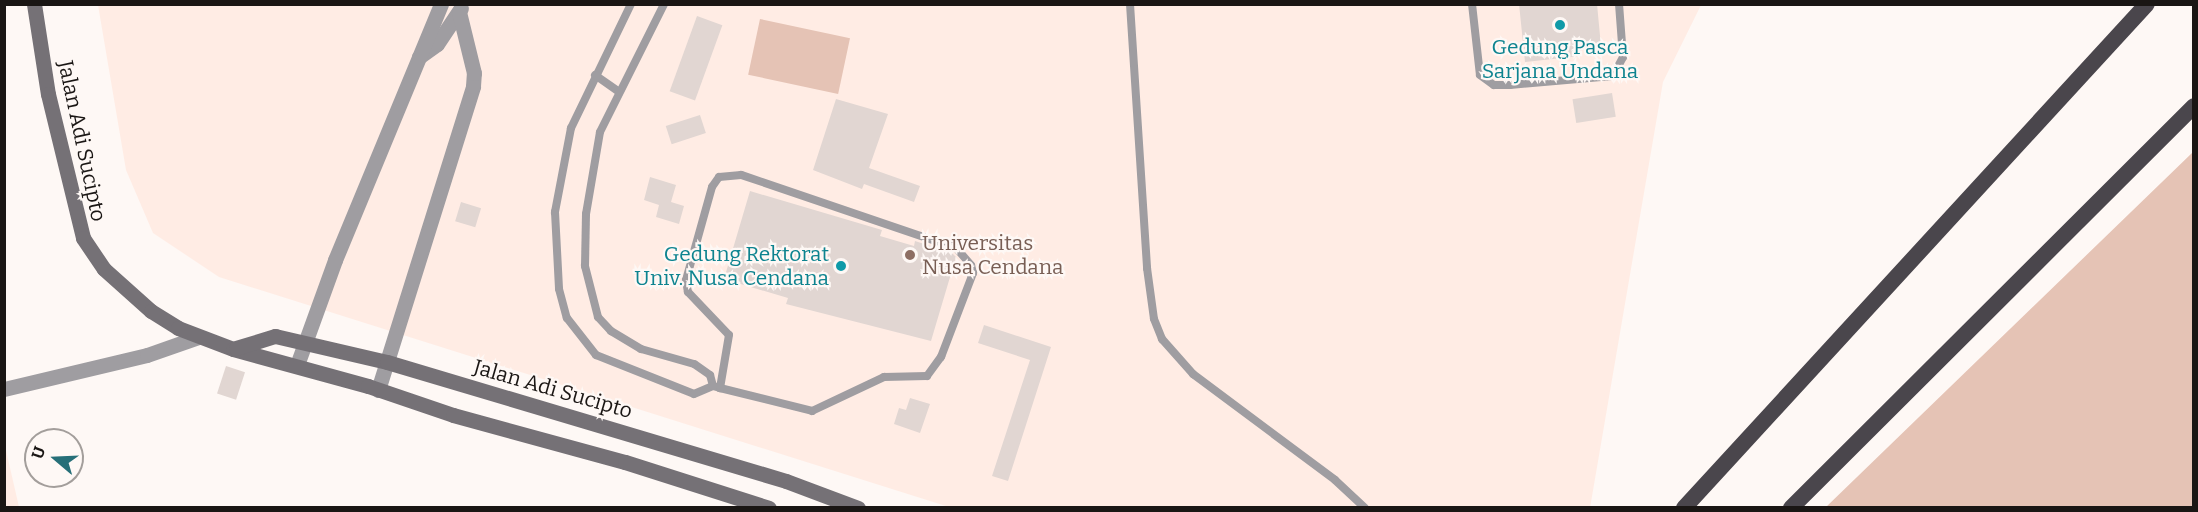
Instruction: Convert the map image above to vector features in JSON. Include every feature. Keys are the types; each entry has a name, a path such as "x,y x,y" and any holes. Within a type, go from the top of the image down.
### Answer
{"highway":[{"path":"1684,507 2147,4"},
{"path":"1791,507 2193,106"}],"main road":[{"name":"Jalan Adi Sucipto","path":"34,4 48,93 83,238 104,269 151,311 198,337 234,349 297,365 453,415 769,507"},
{"name":"Jalan Adi Sucipto","path":"234,349 275,336 387,362 786,481 858,507"}],"street":[{"path":"297,365 417,59 441,4"},
{"path":"417,59 437,44 461,8"},
{"path":"378,390 473,86 474,74 461,8"},
{"path":"4,389 147,355 198,337"}],"lane":[{"path":"631,4 571,128 555,212 555,253 567,318 596,356 678,390 694,394 717,387 818,411 875,379 927,376 941,357 973,273 971,265 957,248 741,175 719,177 712,186 686,287 729,335 717,387"},
{"path":"664,4 600,132 586,214 585,266 590,296 598,317 622,339 682,363 694,364 710,375 717,387"},
{"path":"1130,4 1147,268 1154,319 1162,339 1192,374 1335,480 1365,507"},
{"path":"1472,4 1480,75 1494,85 1612,76 1620,68 1623,57 1619,4"},
{"path":"595,75 620,92"}],"shaded area":[{"name":"Universitas Nusa Cendana","path":"98,5 1701,5 1663,82 1590,508 949,507 219,277 153,233 126,170"},
{"path":"760,19 850,38 838,94 748,75"},
{"path":"2192,153 2193,507 1826,507"},
{"path":"5,446 19,507 5,507"}],"building":[{"name":"Gedung Pasca Sarjana Undana","path":"1519,4 1597,4 1601,46 1580,48 1581,56 1525,62"},
{"path":"697,16 722,25 695,100 670,91"},
{"path":"1612,93 1616,117 1576,123 1572,99"},
{"path":"836,99 888,114 869,168 920,186 914,202 864,184 862,189 813,170"},
{"path":"700,115 706,133 672,144 666,126"},
{"path":"650,177 676,185 671,202 684,206 679,224 656,217 659,205 644,200"},
{"name":"Gedung Rektorat Univ. Nusa Cendana","path":"750,191 882,230 880,236 914,246 915,241 952,253 956,257 931,341 786,304 788,298 724,279"},
{"path":"461,202 481,208 475,227 455,221"},
{"path":"984,325 1051,347 1008,481 992,476 1030,360 978,343"},
{"path":"226,366 245,372 236,400 217,394"},
{"path":"910,398 930,404 920,433 894,424 899,408 906,410"}],"place":[{"name":"Gedung Pasca Sarjana Undana","path":"1560,25"},
{"name":"Universitas Nusa Cendana","path":"910,255"},
{"name":"Gedung Rektorat Univ. Nusa Cendana","path":"841,266"}]}
